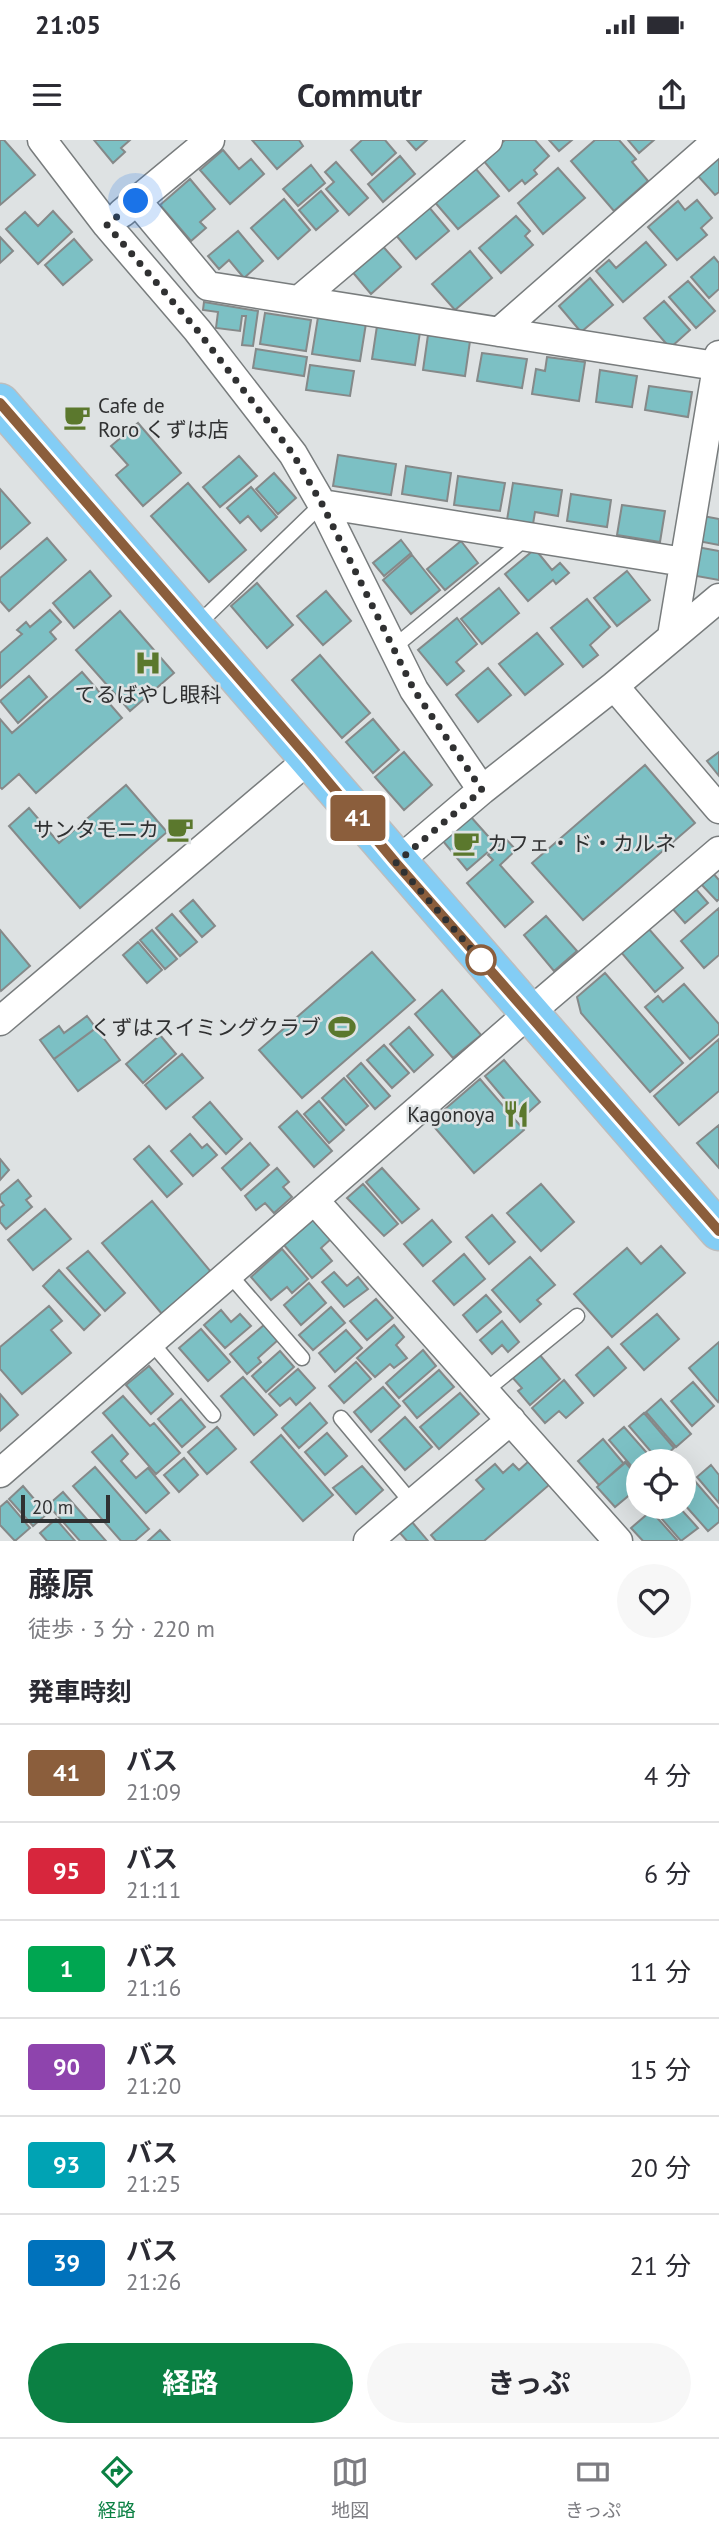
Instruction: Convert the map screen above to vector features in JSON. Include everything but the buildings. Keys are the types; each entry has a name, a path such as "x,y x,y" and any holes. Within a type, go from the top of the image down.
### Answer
{"main road":[{"path":"0,403 396,863 719,1231"}],"street":[{"path":"42,140 107,225 197,330 293,454 322,504 414,690 482,790"},
{"path":"107,225 210,140"},
{"path":"299,300 488,140"},
{"path":"499,332 718,140"},
{"path":"136,201 208,286 499,332 718,360 672,636"},
{"path":"322,504 684,562"},
{"path":"396,863 719,598"},
{"path":"614,686 719,809"},
{"path":"0,1021 309,759"},
{"path":"0,1473 719,851"},
{"path":"314,1200 618,1541"},
{"path":"375,1539 412,1503 511,1420"}],"lane":[{"path":"194,628 322,504"},
{"path":"394,647 526,538"},
{"path":"229,1274 302,1358"},
{"path":"485,1391 577,1316"},
{"path":"151,1342 213,1415"},
{"path":"341,1418 412,1503"}],"bus line":[{"name":"41","path":"0,403 396,863 719,1231"}],"place":[{"name":"Cafe de Roro くずは店","path":"77,417"},
{"name":"てるばやし眼科","path":"148,663"},
{"name":"サンタモニカ","path":"180,829"},
{"name":"カフェ・ド・カルネ","path":"466,843"},
{"name":"くずはスイミングクラブ","path":"342,1027"},
{"name":"Kagonoya","path":"516,1114"}],"route":[{"path":"136,201 107,225 197,330 293,454 322,504 414,690 482,790 396,863 481,960"}]}
